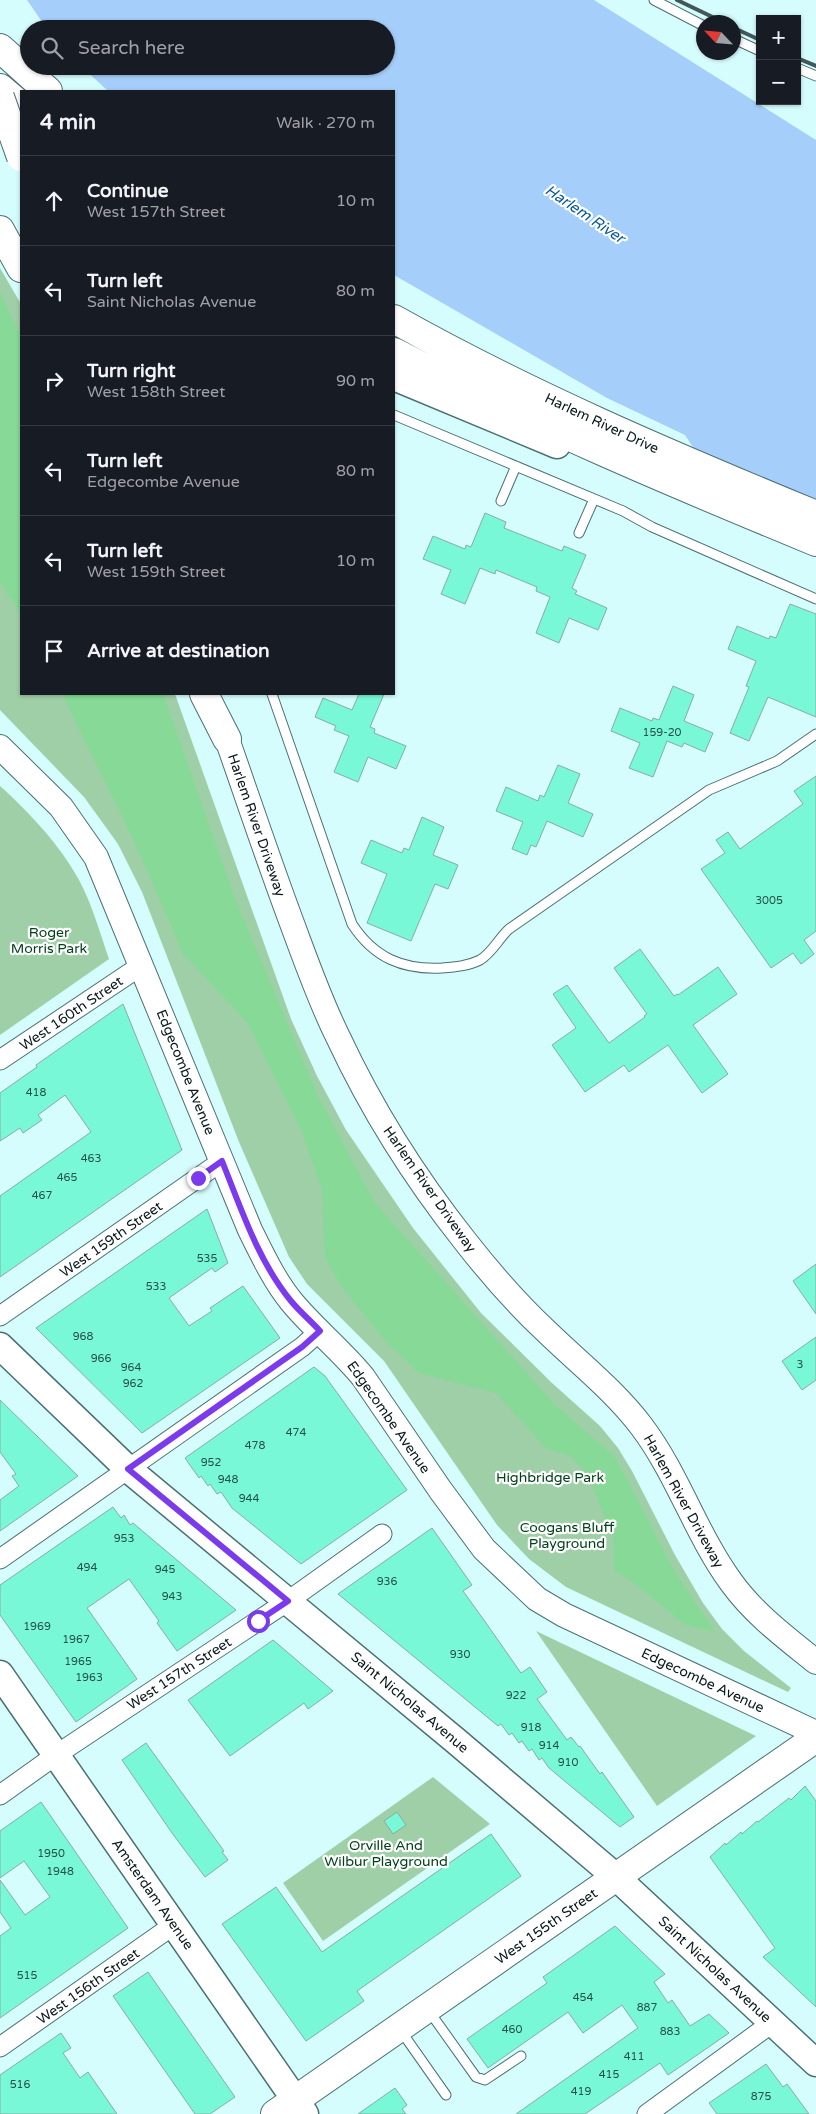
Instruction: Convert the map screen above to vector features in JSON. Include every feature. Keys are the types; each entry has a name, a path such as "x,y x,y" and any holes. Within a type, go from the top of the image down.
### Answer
{"main road":[{"path":"0,48 20,66"},
{"path":"30,75 47,90"},
{"path":"0,88 20,105"},
{"path":"0,97 20,153"},
{"path":"0,138 20,155"},
{"path":"0,230 20,266"},
{"name":"Harlem River Drive","path":"395,320 464,357 582,414 685,461 816,516"},
{"name":"Harlem River Drive","path":"395,353 558,433 816,542"},
{"path":"395,377 816,552"},
{"path":"205,695 227,739"},
{"path":"214,695 227,739"},
{"path":"220,695 227,739"},
{"name":"Saint Nicholas Avenue","path":"0,1346 128,1469 616,1877 816,2063"},
{"name":"Amsterdam Avenue","path":"0,1674 175,1924 292,2109"},
{"name":"West 155th Street","path":"292,2109 427,2009 816,1738"}],"street":[{"name":"Harlem River Driveway","path":"227,739 281,892 328,1016 361,1083 401,1150 442,1211 494,1275 538,1324 616,1396 642,1426 672,1475 720,1564 744,1598 770,1625 816,1662"},
{"name":"Edgecombe Avenue","path":"0,747 61,807 96,857 250,1230 269,1268 291,1300 363,1377 446,1498 484,1549 537,1599 598,1632 816,1733"},
{"name":"West 160th Street","path":"0,1060 142,965"},
{"name":"West 159th Street","path":"0,1316 222,1161"},
{"path":"0,1559 302,1347 320,1331"},
{"name":"West 157th Street","path":"0,1795 56,1754 288,1601 382,1534"},
{"name":"West 156th Street","path":"0,2047 175,1924"},
{"path":"647,2114 772,2023"}],"lane":[{"path":"654,0 696,22"},
{"path":"741,42 756,49"},
{"path":"801,70 816,76"},
{"path":"395,414 594,499 652,527 816,599"},
{"path":"501,501 516,466"},
{"path":"579,532 594,499"},
{"path":"272,695 352,924 370,947 384,956 406,965 425,968 458,966 483,958 509,929 709,790 777,761 816,734"},
{"path":"427,2009 476,2077 485,2080 521,2056"},
{"path":"400,2029 446,2095"}],"green space":[{"name":"Highbridge Park","path":"0,268 20,302 20,695 175,695 291,1019 317,1076 346,1130 413,1228 481,1313 552,1383 600,1426 618,1448 703,1603 722,1629 744,1651 791,1688 788,1692 566,1587 529,1559 497,1525 384,1361 307,1284 289,1257 239,1142 142,892 118,844 84,797 0,710"},
{"path":"0,293 20,334 20,612 0,582"},
{"path":"62,695 163,695 234,896 318,1096 375,1203 554,1404 615,1457 676,1574 715,1632 684,1624 633,1582 614,1570 613,1537 589,1477 572,1457 546,1448 496,1393 419,1373 387,1343 341,1286 325,1257 322,1190 301,1130 247,1022 183,954 135,843"},
{"name":"Roger Morris Park","path":"0,786 44,830 63,854 88,899 109,959 0,1035"},
{"path":"536,1631 756,1736 657,1806"},
{"name":"Orville And Wilbur Playground","path":"433,1777 490,1824 323,1941 283,1883"}],"water":[{"name":"Harlem River","path":"27,0 594,0 756,102 756,105 760,105 816,140 816,500 694,449 685,435 607,398 395,276 395,90 107,90 91,75 395,75 395,20 41,20"}],"building":[{"path":"485,513 506,522 504,528 562,551 564,546 586,555 572,588 577,591 575,594 607,608 598,630 569,618 559,643 536,633 550,597 536,591 537,587 496,570 495,574 480,568 465,604 441,594 451,570 423,559 433,536 465,549 466,545 471,547"},
{"path":"790,604 816,614 816,717 768,697 749,741 730,733 749,687 746,686 756,661 728,649 737,626 769,639 770,636 776,638"},
{"path":"673,686 694,695 684,721 713,733 705,752 684,743 682,747 667,741 653,777 629,768 640,743 611,731 620,708 652,721 653,718 659,720"},
{"path":"359,695 384,695 370,727 375,729 374,733 406,746 396,769 368,757 358,782 334,772 349,736 334,730 336,726 315,717 323,698 352,710"},
{"path":"558,765 580,774 568,803 593,814 583,837 547,821 536,847 531,845 527,855 512,849 523,822 496,811 506,787 538,801 540,795 544,797"},
{"path":"816,776 816,931 804,940 814,954 801,964 793,953 771,968 701,869 725,853 716,840 728,832 740,849 803,804 794,791"},
{"path":"422,817 444,827 433,855 458,865 448,889 435,884 411,941 367,923 387,874 361,863 371,840 402,853 404,848 409,850"},
{"path":"640,949 674,996 718,967 737,994 693,1025 728,1074 702,1093 668,1045 629,1072 624,1065 585,1092 552,1045 576,1028 553,994 567,985 609,1043 645,1017 647,1014 614,968"},
{"path":"123,1004 182,1150 0,1277 0,1196 91,1132 65,1095 38,1115 42,1120 23,1133 20,1128 0,1141 0,1093 37,1067 36,1065"},
{"path":"207,1209 228,1263 215,1272 212,1268 169,1298 189,1326 212,1311 210,1308 243,1286 280,1338 142,1433 36,1328"},
{"path":"816,1264 816,1314 793,1281"},
{"path":"816,1337 816,1380 802,1390 782,1361"},
{"path":"314,1367 325,1376 407,1490 301,1564 232,1508 221,1492 217,1494 201,1476 199,1478 185,1458"},
{"path":"0,1400 78,1476 0,1531 0,1500 19,1486 12,1476 16,1474 0,1452"},
{"path":"113,1507 121,1518 124,1515 130,1525 133,1523 236,1610 177,1651 157,1623 159,1621 129,1579 87,1608 137,1679 76,1722 0,1615 0,1585"},
{"path":"432,1528 472,1585 463,1591 521,1673 530,1667 547,1692 537,1699 567,1740 571,1737 580,1746 600,1774 602,1772 634,1817 620,1827 549,1768 542,1758 539,1760 532,1749 529,1751 522,1741 519,1743 512,1733 509,1735 501,1724 498,1726 338,1594"},
{"path":"273,1640 333,1691 308,1709 304,1703 230,1756 188,1700"},
{"path":"146,1743 224,1851 222,1852 228,1860 205,1877 122,1760"},
{"path":"805,1786 816,1801 816,2007 763,1957 775,1948 710,1857 725,1843 726,1845 741,1832 742,1834 789,1798 791,1800"},
{"path":"41,1802 128,1928 0,2018 0,1936 11,1928 0,1912 0,1880 25,1915 50,1897 24,1861 0,1878 0,1831"},
{"path":"397,1812 406,1825 393,1834 384,1821"},
{"path":"491,1834 521,1876 357,1991 364,2001 306,2041 222,1924 276,1887 322,1952"},
{"path":"615,1926 665,1974 654,1982 668,2003 672,2000 690,2026 709,2014 729,2033 668,2075 660,2063 585,2114 516,2114 638,2028 622,2005 583,2033 568,2012 488,2068 467,2039 547,1983 543,1977"},
{"path":"148,1972 235,2097 210,2114 195,2114 113,1996"},
{"path":"61,2033 71,2048 63,2053 80,2078 88,2072 117,2114 0,2114 0,2075"},
{"path":"766,2064 783,2087 787,2084 809,2114 717,2114 709,2103"},
{"path":"395,2088 407,2105 402,2109 406,2114 358,2114"}],"railway":[{"path":"677,0 708,15"},
{"path":"741,31 756,38"},
{"path":"801,60 816,66"}],"route":[{"path":"198,1178 222,1161 250,1230 269,1268 291,1300 320,1331 302,1347 128,1469 288,1601 258,1621"}],"park label":[{"name":"Coogans Bluff Playground","path":"567,1535"}]}
